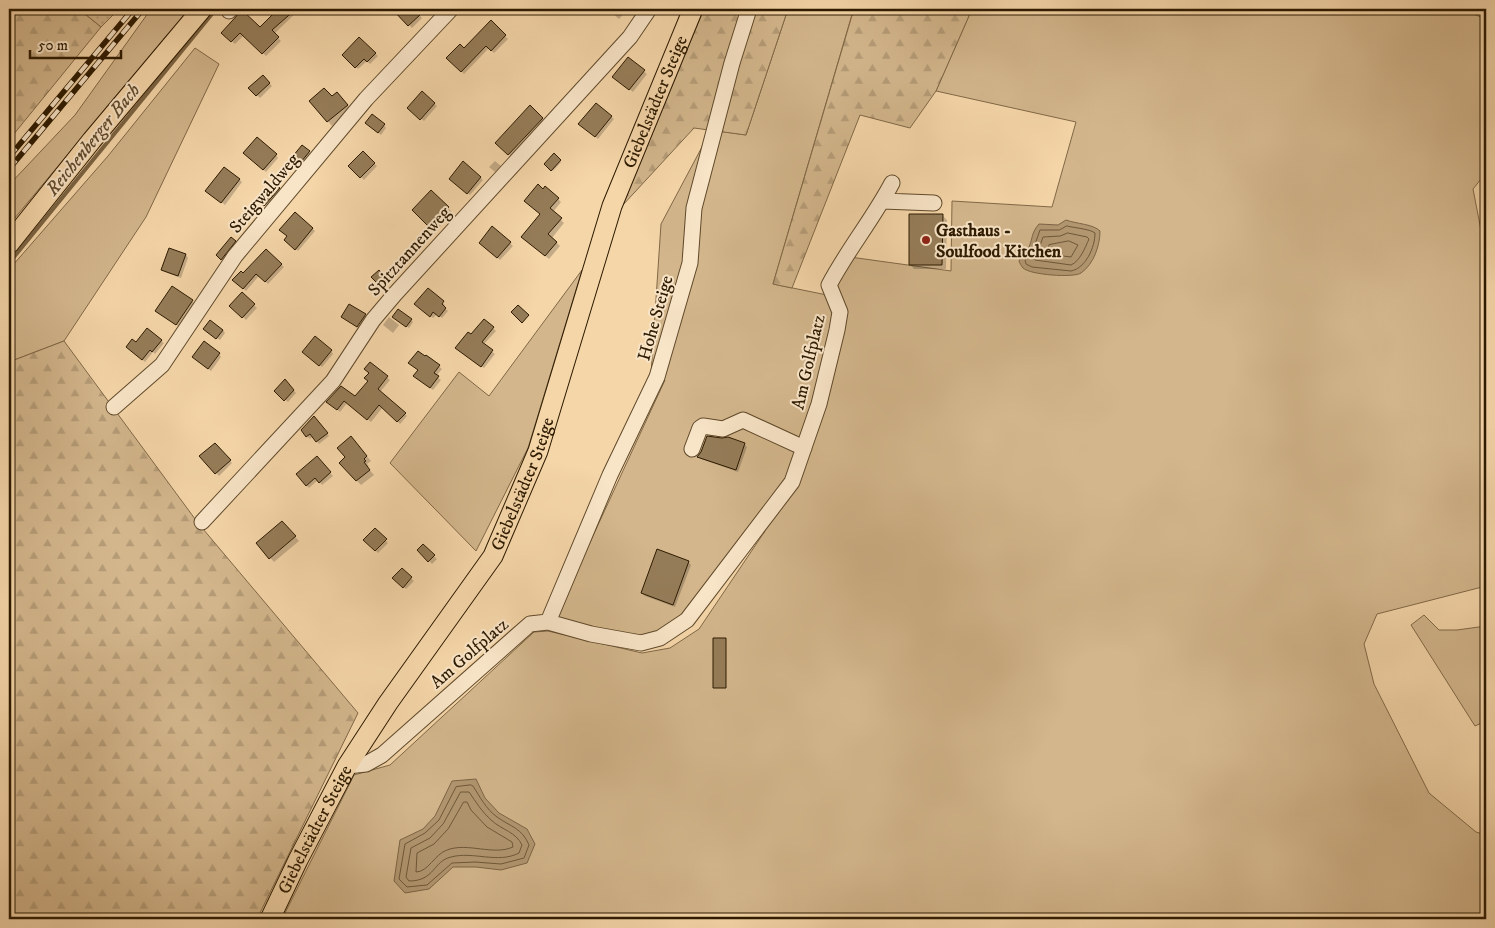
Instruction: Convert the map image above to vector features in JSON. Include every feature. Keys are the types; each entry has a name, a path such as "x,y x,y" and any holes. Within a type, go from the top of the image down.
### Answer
{"main road":[{"path":"9,244 98,133 202,9"},
{"name":"Giebelstädter Steige","path":"270,919 298,860 348,766 388,703 493,556 538,451 612,206 693,9"}],"street":[{"name":"Steigwaldweg","path":"114,407 162,365 235,256 366,100 451,9"},
{"name":"Spitztannenweg","path":"202,522 333,381 373,320 394,294 630,37 649,9"},
{"name":"Hohe Steige","path":"548,622 610,475 657,377 690,263 694,208 732,63 749,9"},
{"name":"Am Golfplatz","path":"348,766 366,764 382,755 530,624 548,622 591,634 641,643 660,638 687,620 792,482 819,404 837,330 840,312 829,285 843,258 883,201 892,183"},
{"path":"883,201 934,203"},
{"path":"692,449 702,426 722,429 743,420 804,448"}],"green space":[{"path":"9,9 79,9 101,27 9,140"},
{"path":"79,9 119,9 101,27"},
{"path":"151,9 194,9 168,34 9,225 9,185 75,115"},
{"path":"704,9 788,9 746,135 694,128 622,206"},
{"path":"788,9 842,9 853,11 773,284 832,296 850,257 951,271 952,201 1052,207 1076,122 936,91 972,9 1461,9 1486,19 1486,173 1473,189 1486,256 1486,586 1377,614 1364,644 1374,684 1429,793 1476,832 1486,835 1486,919 282,919 354,775 390,765 534,632 548,631 642,653 670,648 699,629 765,531 683,618 659,634 642,638 554,620 665,380 651,374 661,224 711,130 746,135"},
{"path":"842,9 972,9 936,91 910,128 860,115 792,288 773,284 853,12"},
{"path":"195,48 219,64 146,217 64,341 9,362 9,272 13,265 108,156"},
{"path":"582,270 528,448 476,551 390,463 459,372 489,396"},
{"path":"64,341 198,523 358,713 257,919 9,919 9,362"},
{"path":"1424,615 1439,630 1457,630 1486,626 1486,721 1475,726 1411,625"}],"water":[{"path":"1066,220 1089,225 1100,231 1095,254 1086,269 1077,275 1061,275 1043,274 1023,268 1019,261 1029,247 1036,227 1039,224 1058,225"},
{"path":"476,779 485,798 499,813 527,829 535,844 527,863 501,870 453,867 429,889 405,893 394,881 400,840 423,829 435,816 452,781"}],"building":[{"path":"278,9 296,9 272,30 279,37 262,54 240,33 231,42 221,33 242,10 260,27"},
{"path":"392,9 416,9 421,14 408,26"},
{"path":"491,20 506,35 491,51 486,46 461,72 446,58 460,44 464,48"},
{"path":"359,37 376,53 367,62 364,59 355,68 342,55"},
{"path":"628,57 645,70 629,90 612,77"},
{"path":"263,75 270,83 256,96 248,88"},
{"path":"324,88 332,96 337,92 348,105 327,122 309,101"},
{"path":"422,91 435,103 420,120 407,108"},
{"path":"596,103 612,116 595,137 578,124"},
{"path":"530,105 543,118 508,155 495,143"},
{"path":"372,114 385,124 378,133 365,123"},
{"path":"257,137 277,154 263,170 243,153"},
{"path":"302,145 310,151 296,168 288,162"},
{"path":"363,151 375,163 360,178 348,166"},
{"path":"554,153 561,160 551,171 544,164"},
{"path":"463,161 481,177 467,194 449,179"},
{"path":"224,167 240,179 221,203 205,191"},
{"path":"272,182 280,188 264,206 257,200"},
{"path":"538,184 543,189 545,186 559,198 550,208 562,218 548,234 557,242 545,256 521,237 540,214 524,201"},
{"path":"431,190 449,207 430,228 412,210"},
{"path":"295,212 313,228 295,250 284,240 287,236 279,230"},
{"name":"Gasthaus - Soulfood Kitchen","path":"909,214 943,214 942,265 909,265"},
{"path":"492,226 511,242 497,258 479,243"},
{"path":"231,237 236,241 221,260 216,255"},
{"path":"169,248 186,254 178,276 161,270"},
{"path":"266,249 282,264 265,282 256,274 243,289 232,280 241,271 243,273"},
{"path":"379,270 387,279 380,286 371,277"},
{"path":"172,286 193,300 176,325 155,311"},
{"path":"428,288 444,301 442,304 446,308 439,317 433,312 430,317 414,304"},
{"path":"242,292 255,304 242,318 229,306"},
{"path":"349,304 366,314 357,327 341,317"},
{"path":"518,305 529,315 522,323 511,312"},
{"path":"398,309 412,319 406,327 392,317"},
{"path":"484,319 494,327 482,342 493,350 481,367 455,348 468,332 471,334"},
{"path":"210,320 223,330 216,339 203,329"},
{"path":"147,328 162,340 142,360 126,347 132,339 136,342"},
{"path":"315,336 332,350 319,366 302,352"},
{"path":"204,341 220,353 208,369 192,357"},
{"path":"418,351 440,365 434,373 439,376 430,388 413,376 418,370 408,363"},
{"path":"370,362 388,376 378,389 406,413 397,422 379,405 367,420 344,401 337,410 326,402 341,386 355,396 368,381 364,378 369,373 364,369"},
{"path":"285,379 294,390 284,401 274,391"},
{"path":"314,416 328,433 316,442 310,434 306,437 301,430"},
{"path":"351,436 367,456 364,462 370,470 356,481 339,463 345,457 337,448"},
{"path":"707,436 728,437 745,443 736,470 697,457"},
{"path":"215,443 231,460 215,474 199,456"},
{"path":"317,456 331,472 319,483 315,478 306,486 296,474"},
{"path":"282,521 296,536 269,559 256,543"},
{"path":"375,528 387,539 375,551 363,540"},
{"path":"423,544 435,555 428,562 417,550"},
{"path":"657,549 689,561 673,605 641,593"},
{"path":"402,568 412,577 403,588 392,578"},
{"path":"713,638 726,638 726,688 713,688"}],"waterway":[{"name":"Reichenberger Bach","path":"9,263 216,9"}],"railway":[{"path":"9,157 133,9"},
{"path":"9,169 143,9"}],"place":[{"name":"Gasthaus - Soulfood Kitchen","path":"926,240"}]}
